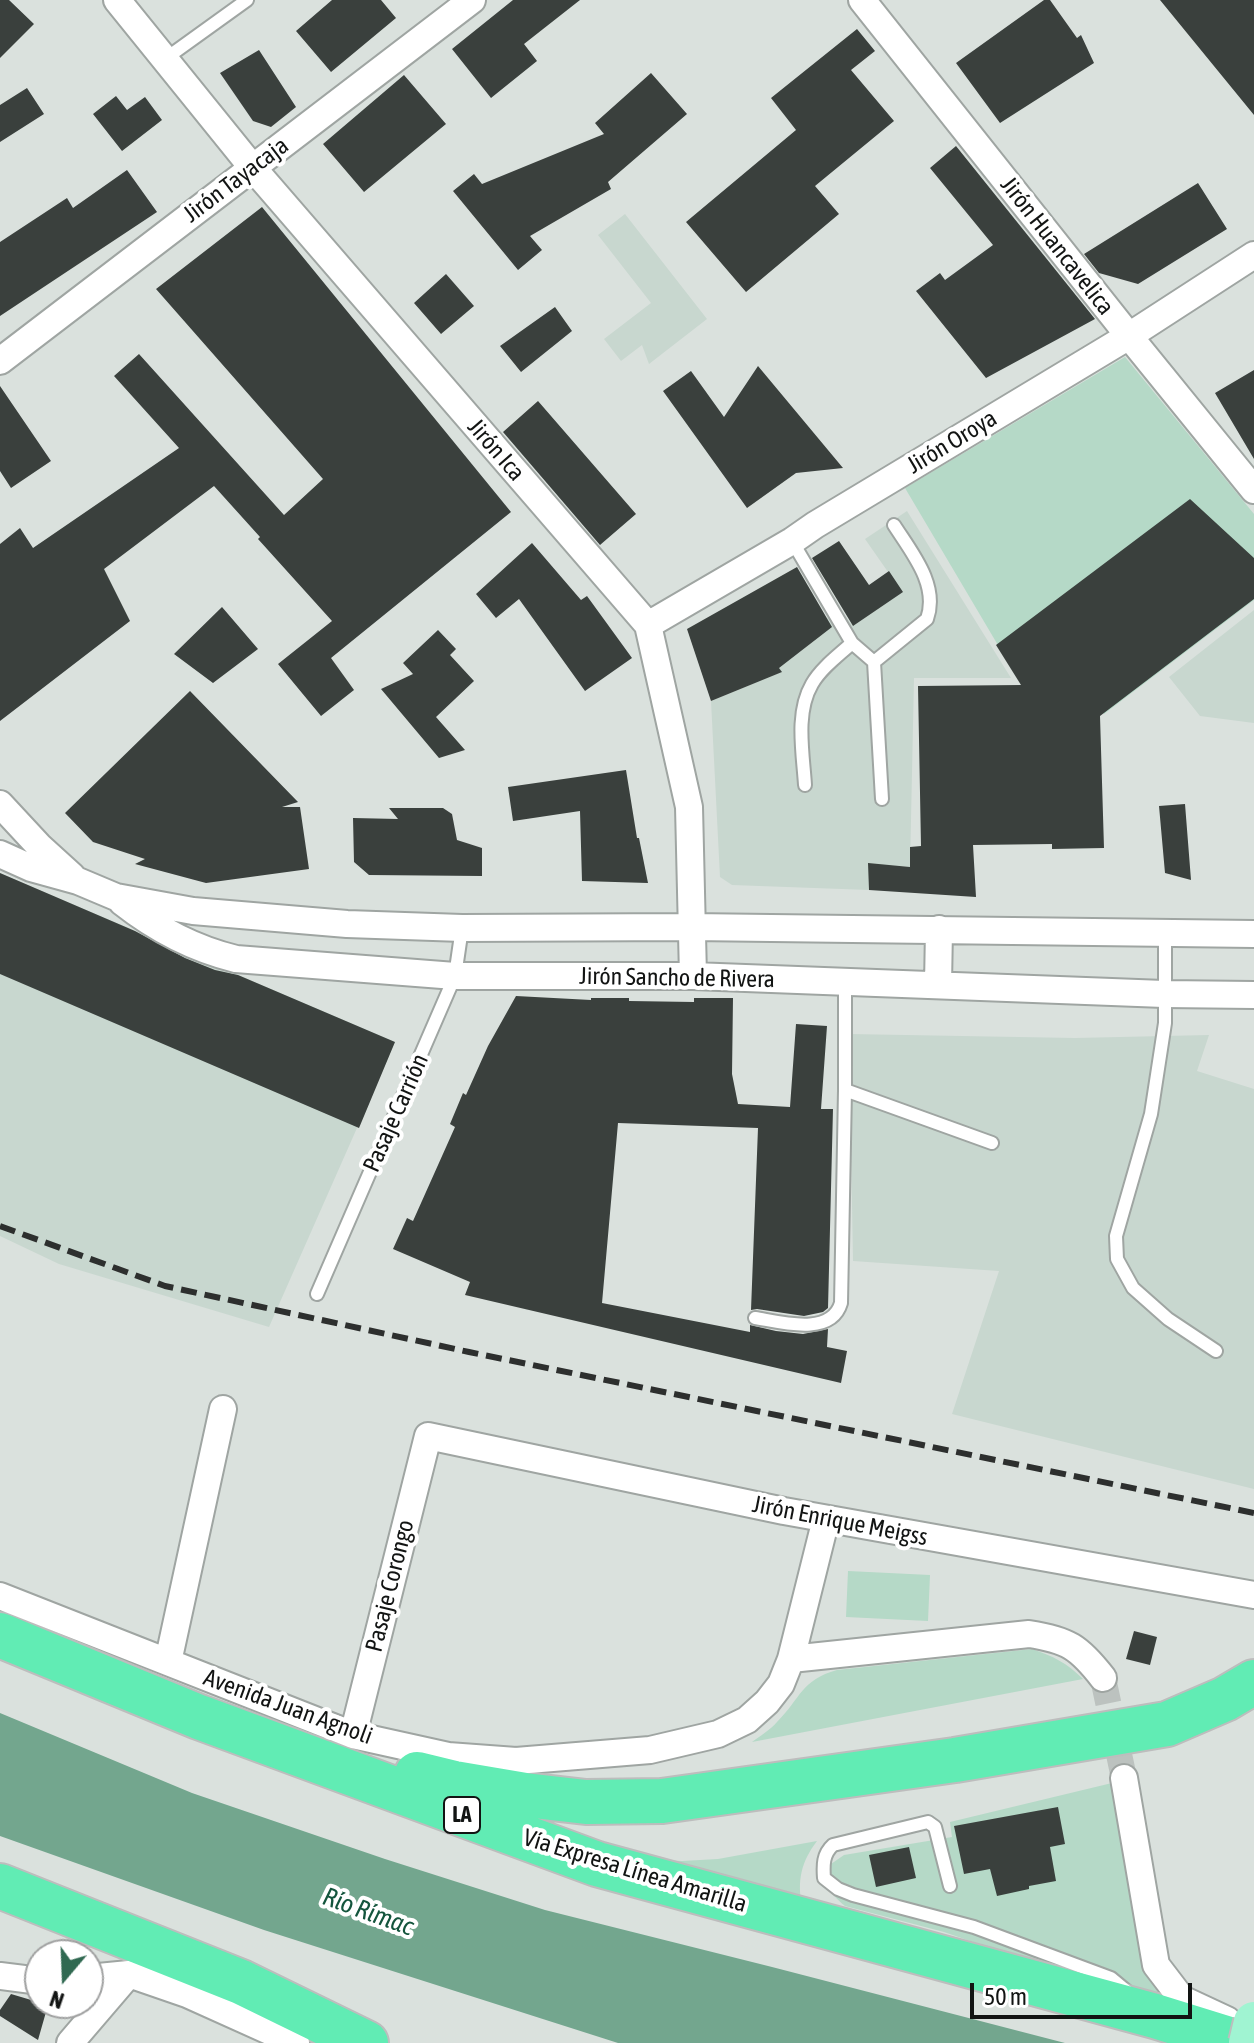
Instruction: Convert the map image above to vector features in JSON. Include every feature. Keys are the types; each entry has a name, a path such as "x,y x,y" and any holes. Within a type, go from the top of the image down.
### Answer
{"highway":[{"name":"Vía Expresa Línea Amarilla","path":"15,1641 199,1717 597,1864 1155,2016 1242,2043"},
{"path":"199,1717 257,1724 367,1762 454,1783 586,1802 662,1801 955,1760 1167,1724 1225,1699 1254,1682"},
{"path":"0,1886 241,1982 366,2043"}],"main road":[{"path":"1249,2043 1254,2024"}],"street":[{"name":"Jirón Ica","path":"117,0 252,167 648,625 689,807 693,976"},
{"name":"Jirón Tayacaja","path":"0,361 472,0"},
{"name":"Jirón Huancavelica","path":"862,0 1254,490"},
{"name":"Jirón Oroya","path":"648,625 1129,336 1254,255"},
{"path":"0,804 39,846 78,881"},
{"name":"Jirón Sancho de Rivera","path":"0,854 116,897 193,911 347,924 462,928 691,927 1254,934"},
{"name":"Jirón Sancho de Rivera","path":"116,897 155,926 236,959 455,976 693,976 1254,995"},
{"path":"938,985 939,929"},
{"path":"168,1662 223,1409"},
{"name":"Jirón Enrique Meigss","path":"428,1436 826,1519 1254,1595"},
{"name":"Pasaje Corongo","path":"353,1735 428,1436"},
{"name":"Avenida Juan Agnoli","path":"0,1596 353,1735 448,1756 516,1761 650,1750 718,1734 747,1720 781,1684 791,1659 826,1519"},
{"path":"791,1659 1029,1634 1056,1638 1075,1648 1103,1678"},
{"path":"1124,1778 1156,1965 1182,1999 1224,2019 1254,2024"},
{"path":"104,1976 129,1974 187,1994 296,2043"},
{"path":"70,2043 129,1974"},
{"path":"0,1976 24,1979"}],"lane":[{"path":"165,59 247,0"},
{"path":"874,662 927,619 931,609 927,578 894,525"},
{"path":"792,541 852,643 874,662 882,799"},
{"path":"805,785 804,703 813,683 852,643"},
{"name":"Pasaje Carrión","path":"317,1294 455,976 462,928"},
{"path":"1165,932 1165,1023 1151,1114 1116,1236 1117,1259 1133,1288 1168,1319 1216,1351"},
{"path":"755,1318 801,1325 821,1323 839,1311 845,981"},
{"path":"845,1090 992,1143"},
{"path":"950,1886 935,1827 928,1822 833,1845 827,1850 823,1865 824,1878 838,1889 853,1895 974,1927 1111,1978 1155,2016"}],"shaded area":[{"path":"625,214 707,319 649,364 642,345 621,361 604,339 651,303 598,235"},
{"path":"1125,357 1254,514 1254,600 1104,714 1053,657 1018,679 905,488"},
{"path":"907,511 1011,678 914,678 910,867 869,864 869,890 732,885 720,877 711,701 781,672 773,657 797,654 815,640 809,631 840,609 853,626 902,592 865,539"},
{"path":"1254,610 1254,723 1200,716 1169,677"},
{"path":"0,873 395,1042 269,1327 59,1264 0,1236"},
{"path":"849,1034 1075,1038 1209,1035 1197,1071 1254,1089 1254,1489 952,1414 999,1271 853,1261"},
{"path":"848,1571 930,1575 928,1621 846,1617"},
{"path":"1032,1649 1059,1661 1083,1679 752,1742 774,1725 816,1679 837,1670"},
{"path":"1112,1783 1143,1946 1157,1990 1180,2016 944,1932 845,1906 830,1888 831,1864 844,1855 952,1837 950,1822"},
{"path":"817,1841 807,1856 802,1872 802,1906 611,1857 682,1861 718,1859"}],"water":[{"name":"Río Rímac","path":"0,1713 192,1793 545,1910 1065,2043 618,2043 264,1930 0,1836"}],"building":[{"path":"0,0 9,0 34,24 0,58"},
{"path":"332,0 381,0 396,18 331,72 296,31"},
{"path":"513,0 580,0 524,44 537,61 491,98 452,49"},
{"path":"1044,0 1050,0 1077,38 1081,35 1094,63 1000,123 956,63"},
{"path":"1160,0 1254,0 1254,115"},
{"path":"857,29 875,51 851,70 894,121 815,186 839,214 746,292 686,222 796,130 771,98"},
{"path":"259,50 296,107 271,127 253,121 220,73"},
{"path":"651,73 687,114 608,182 611,189 530,236 542,250 518,270 453,191 474,174 482,184 604,134 595,123"},
{"path":"404,75 446,124 364,192 323,144"},
{"path":"27,88 44,114 0,142 0,105"},
{"path":"116,96 127,110 145,97 162,120 122,151 93,114"},
{"path":"956,146 1095,319 986,378 916,291 940,273 945,280 993,245 930,168"},
{"path":"127,170 157,212 0,316 0,242 67,198 73,208"},
{"path":"1198,183 1227,229 1138,284 1099,273 1084,254"},
{"path":"262,207 511,512 331,658 354,690 321,716 278,664 332,621 214,486 104,569 130,621 0,721 0,544 20,528 33,548 179,448 114,376 139,354 284,515 323,479 156,289"},
{"path":"446,274 474,306 441,334 414,303"},
{"path":"555,307 572,331 521,372 500,346"},
{"path":"758,366 843,468 796,473 747,508 663,391 691,371 724,417"},
{"path":"1254,370 1254,459 1215,393"},
{"path":"0,386 51,461 11,488 0,471"},
{"path":"538,401 636,514 600,545 503,432"},
{"path":"1190,499 1254,558 1254,599 1100,716 1104,848 1052,849 1052,844 973,845 976,897 869,890 868,863 910,867 910,847 921,846 918,686 1021,685 996,645"},
{"path":"839,541 869,585 889,571 903,592 853,626 812,558"},
{"path":"532,543 581,600 587,596 632,658 585,691 519,599 496,618 476,594"},
{"path":"797,567 832,627 779,668 782,672 711,701 687,629"},
{"path":"222,607 258,649 213,683 174,654"},
{"path":"438,630 456,649 450,655 474,681 436,717 465,750 439,758 381,689 413,674 403,663"},
{"path":"190,691 298,802 282,807 300,807 309,869 206,883 135,864 145,859 93,842 65,813"},
{"path":"626,770 648,883 582,881 580,811 513,821 508,787"},
{"path":"1185,804 1191,880 1165,873 1159,806"},
{"path":"389,808 443,808 452,814 457,840 482,848 482,876 369,875 354,862 353,818 398,819"},
{"path":"0,873 135,931 185,958 238,975 395,1042 359,1128 0,974"},
{"path":"516,996 694,1002 694,998 733,998 732,1074 738,1104 790,1107 796,1024 827,1026 821,1109 833,1109 828,1308 804,1316 751,1310 758,1128 618,1123 602,1303 750,1332 750,1325 803,1334 828,1329 827,1347 847,1351 841,1383 465,1295 470,1282 393,1249 407,1218 413,1221 455,1127 450,1124 463,1093 466,1095 488,1046"},
{"path":"1134,1631 1157,1637 1150,1665 1126,1659"},
{"path":"1058,1807 1065,1844 1050,1847 1056,1881 997,1896 990,1869 964,1874 954,1826"},
{"path":"909,1847 916,1878 876,1887 869,1855"},
{"path":"11,1994 24,1998 24,2019 44,2019 38,2040 0,2016 0,2010"}],"tunnel":[{"path":"1103,1678 1124,1778"}],"railway":[{"path":"0,1226 165,1286 469,1352 1254,1513"}]}
